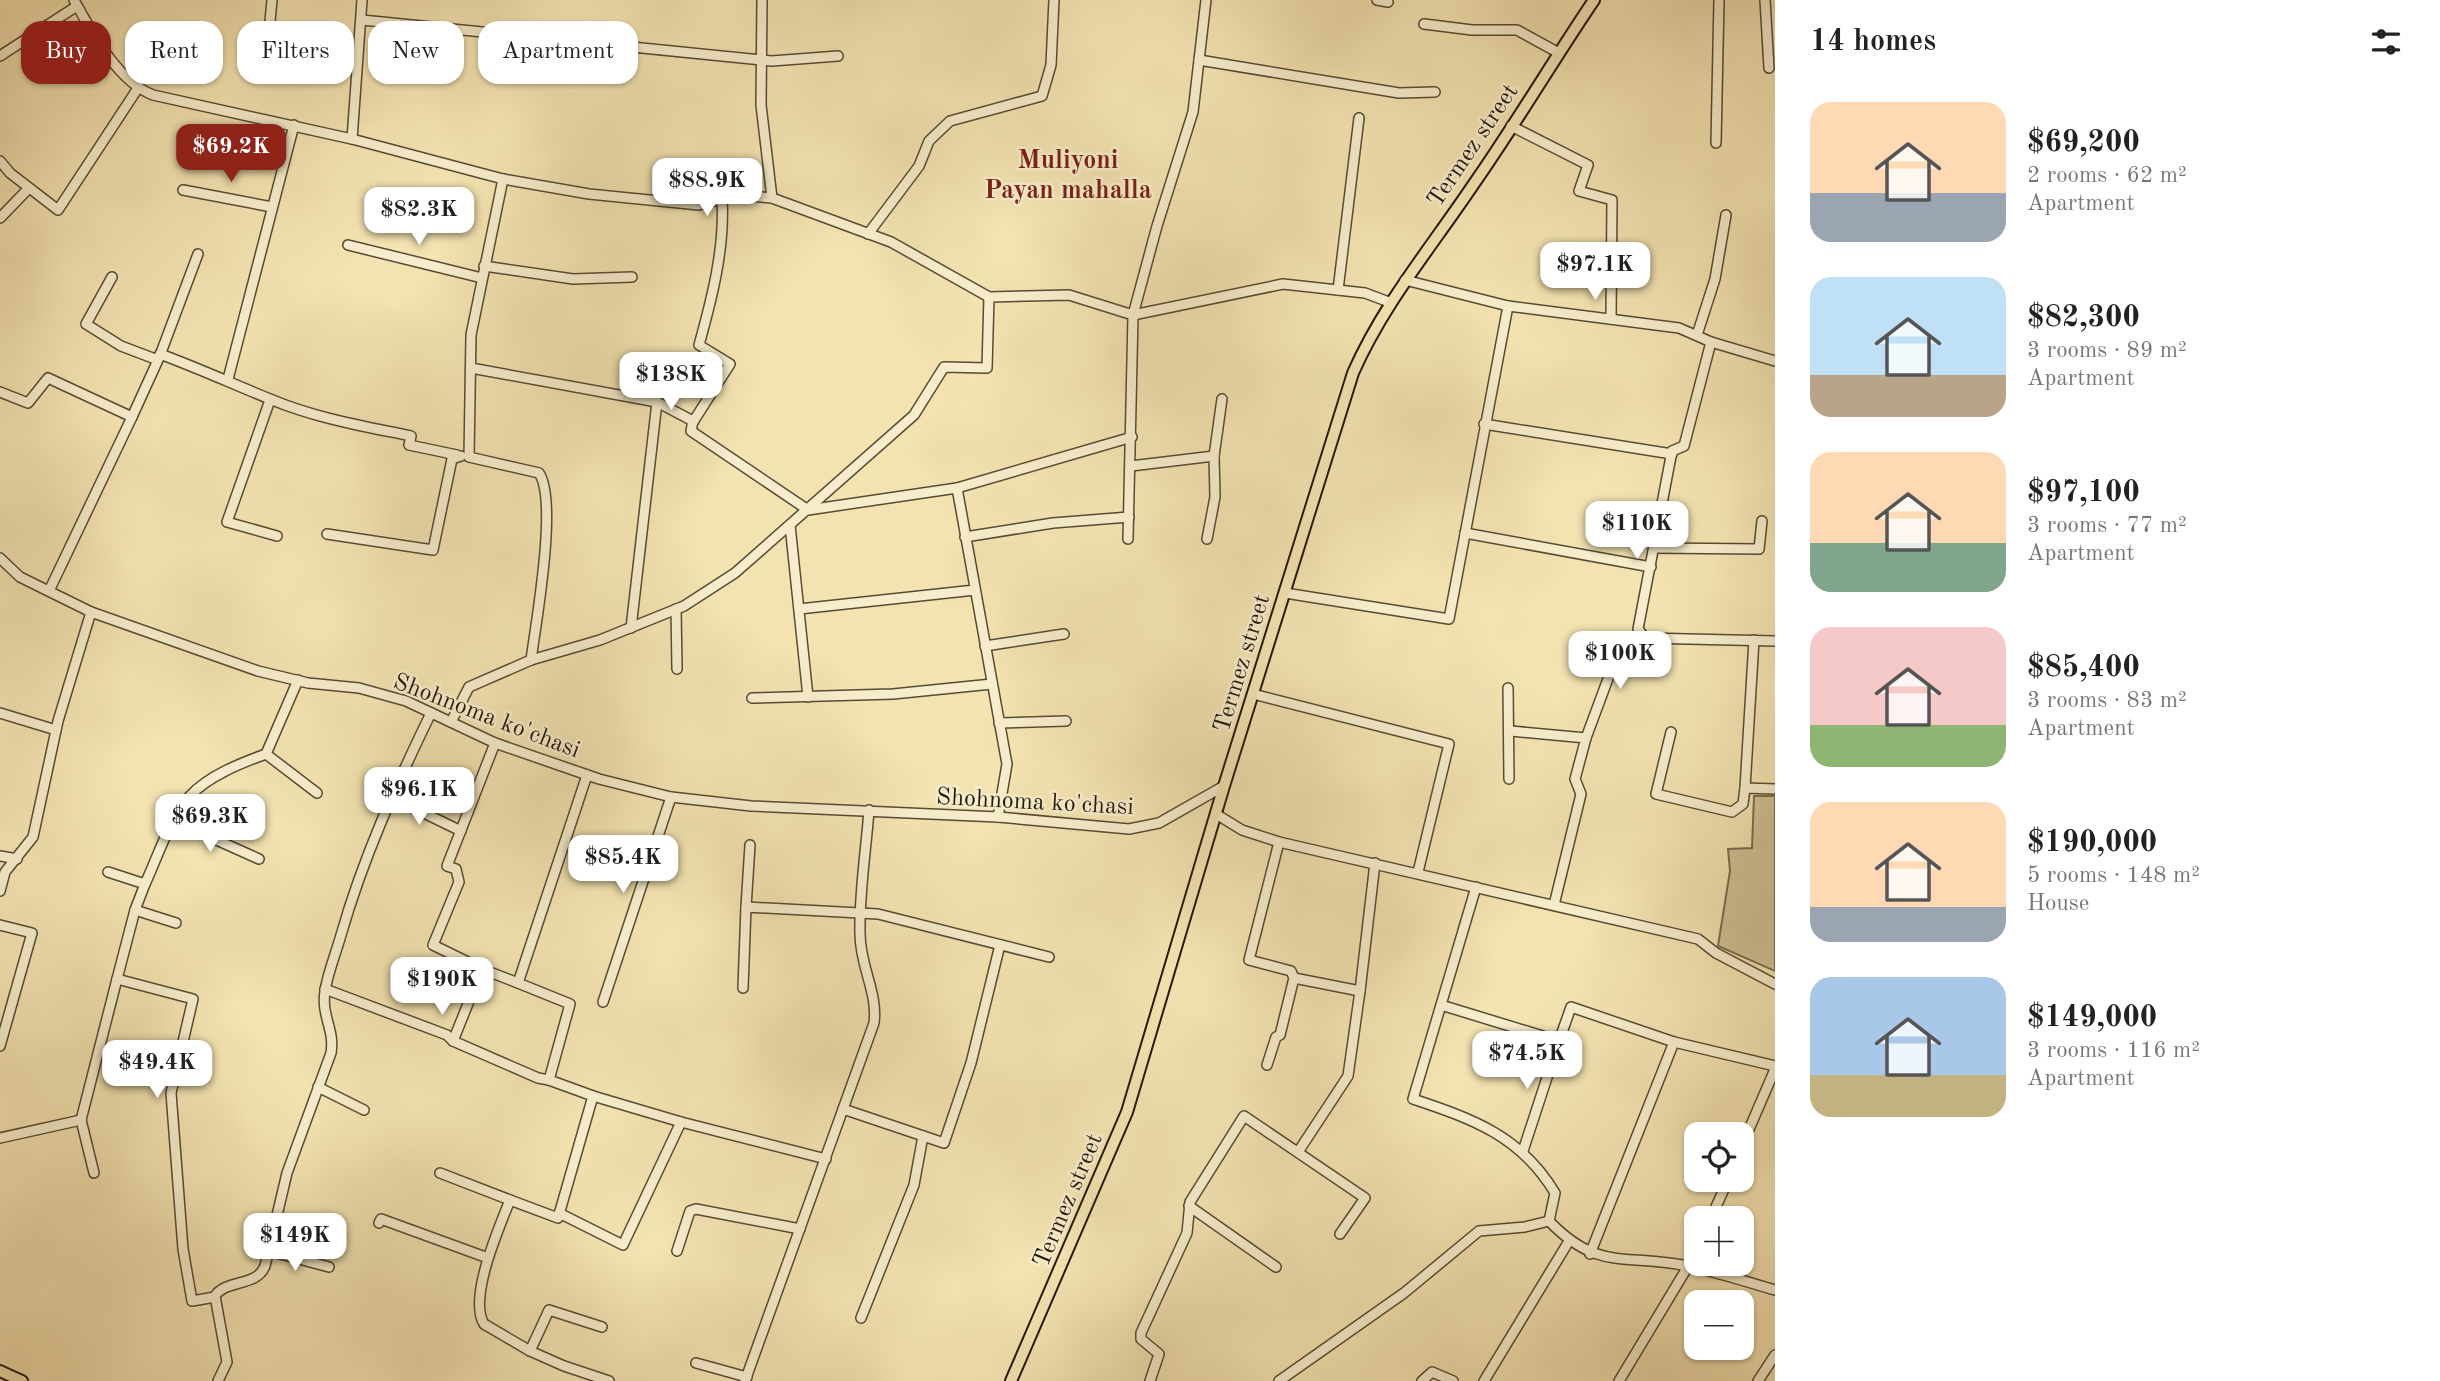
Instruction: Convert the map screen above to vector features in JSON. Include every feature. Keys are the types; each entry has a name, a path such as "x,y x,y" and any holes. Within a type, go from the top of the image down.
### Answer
{"main road":[{"name":"Termez street","path":"1011,1381 1128,1112 1224,786 1353,373 1371,332 1389,302 1511,127 1594,0"},
{"path":"0,1371 22,1381"}],"street":[{"path":"270,21 272,0"},
{"path":"352,139 362,0"},
{"path":"762,0 761,105 772,198"},
{"path":"868,234 919,166 929,141 950,121 1042,96 1051,65 1054,0"},
{"path":"1128,539 1133,315 1157,226 1193,112 1206,0"},
{"path":"1377,0 1388,2"},
{"path":"1716,143 1718,0"},
{"path":"1765,0 1771,36 1769,68"},
{"path":"0,56 75,3 112,60 138,88 153,95 294,125 503,179 589,194 699,205 738,195 772,198 891,242 989,297 1069,295 1133,315 1283,284 1365,293 1389,302"},
{"path":"362,20 761,60 838,56"},
{"path":"1424,24 1472,30 1517,30 1559,53"},
{"path":"1199,60 1399,93 1435,92"},
{"path":"0,161 58,210 138,88"},
{"path":"1338,290 1359,118"},
{"path":"228,379 294,125"},
{"path":"1511,127 1588,165 1579,191 1612,200 1611,319"},
{"path":"470,457 471,335 503,179"},
{"path":"0,218 29,188"},
{"path":"183,190 272,207"},
{"path":"722,199 724,228 710,307 699,345 730,364 693,422 691,431 808,510 957,488 1132,438"},
{"path":"1697,335 1716,279 1726,215"},
{"path":"348,245 482,278"},
{"path":"49,591 159,357 198,254"},
{"path":"484,266 573,279 632,278"},
{"path":"112,277 86,324 121,346 228,379 270,400 320,416 411,436 409,445 539,473 545,482 546,533 531,660"},
{"path":"1405,280 1508,306 1679,328 1711,342 1775,361"},
{"path":"452,722 469,688 531,660 600,640 676,609 735,573 914,415 944,367 987,368 989,297"},
{"path":"1285,593 1449,619 1508,306"},
{"path":"1484,424 1672,454 1684,446 1711,342"},
{"path":"471,368 657,402 693,422"},
{"path":"0,392 28,403 48,378 132,417"},
{"path":"1207,539 1215,497 1214,456 1222,399"},
{"path":"270,400 228,522 277,536"},
{"path":"631,628 657,402"},
{"path":"1645,638 1638,629 1672,454"},
{"path":"327,534 433,550 452,458 457,455"},
{"path":"1131,466 1214,456"},
{"path":"957,488 1007,764 998,817"},
{"path":"965,537 1053,523 1129,517"},
{"path":"1654,548 1759,549 1762,520"},
{"path":"790,524 808,697"},
{"path":"1465,533 1651,567"},
{"name":"Shohnoma ko'chasi","path":"0,558 20,577 92,612 258,670 298,680 359,688 406,701 495,743 587,775 671,797 751,806 998,817 1129,830 1158,824 1224,786"},
{"path":"799,609 975,590"},
{"path":"676,609 677,669"},
{"path":"0,891 5,872 33,837 56,730 92,612"},
{"path":"985,646 1064,634"},
{"path":"1554,905 1581,794 1575,779 1586,737 1612,668 1620,657 1645,638 1775,641"},
{"path":"1671,732 1656,794 1731,811 1743,804 1754,640"},
{"path":"94,1173 81,1120 135,910 145,884 174,821 191,795 236,765 266,754 298,680"},
{"path":"752,698 894,694 992,684"},
{"path":"1508,688 1511,731 1509,779"},
{"path":"1253,694 1449,744 1418,872"},
{"path":"0,713 56,730"},
{"path":"218,1381 227,1363 215,1297 217,1291 262,1273 287,1173 333,1039 323,1013 325,989 352,896 391,797 431,713"},
{"path":"999,723 1066,721"},
{"path":"1511,731 1586,737"},
{"path":"495,743 447,866 456,869 460,882 433,945 482,969 570,1004 549,1080"},
{"path":"266,754 317,793"},
{"path":"518,983 587,775"},
{"path":"1745,788 1775,789"},
{"path":"391,797 461,831"},
{"path":"603,1002 671,797"},
{"path":"696,1363 746,1379 874,1023 877,1003 864,973 861,912 870,810"},
{"path":"1216,814 1242,830 1279,842 1418,872 1698,939 1716,953 1775,984"},
{"path":"174,821 259,859"},
{"path":"1268,1065 1276,1037 1280,1035 1294,978 1291,971 1249,960 1279,842"},
{"path":"743,988 750,845"},
{"path":"0,856 17,859"},
{"path":"1298,1152 1348,1076 1375,863"},
{"path":"108,872 145,884"},
{"path":"1476,887 1413,1099 1472,1118 1524,1151 1555,1193 1549,1221"},
{"path":"746,907 861,912 905,919 1049,957"},
{"path":"135,910 176,923"},
{"path":"0,925 32,933 0,1046"},
{"path":"843,1110 944,1143 974,1052 1000,945"},
{"path":"453,1041 482,969"},
{"path":"1294,978 1360,991"},
{"path":"117,979 193,999 171,1093 183,1249 192,1301 215,1297"},
{"path":"325,989 447,1035 453,1041 538,1078 681,1122 825,1159"},
{"path":"1441,1005 1559,1041"},
{"path":"1524,1151 1571,1007 1674,1042 1775,1068 1752,1122"},
{"path":"1590,1254 1674,1042"},
{"path":"318,1087 364,1110"},
{"path":"440,1173 558,1217 593,1096"},
{"path":"1150,1381 1159,1354 1141,1339 1141,1333 1187,1233 1189,1206 1244,1116 1366,1198 1340,1234"},
{"path":"0,1138 81,1120"},
{"path":"559,1213 623,1245 681,1122"},
{"path":"861,1318 914,1185 923,1136"},
{"path":"510,1200 488,1258 480,1317 484,1324 530,1351 609,1381"},
{"path":"1189,1206 1276,1267"},
{"path":"677,1251 690,1211 696,1209 800,1229"},
{"path":"379,1223 381,1219 419,1230 488,1258"},
{"path":"1549,1221 1569,1241 1590,1254 1684,1265"},
{"path":"1279,1381 1330,1348 1404,1293 1479,1231 1525,1227 1549,1221"},
{"path":"1484,1381 1569,1241"},
{"path":"269,1251 329,1267"},
{"path":"1619,1381 1684,1276"},
{"path":"1725,1276 1775,1290"},
{"path":"530,1351 549,1310 602,1327"},
{"path":"1758,1381 1775,1355"},
{"path":"1422,1381 1432,1372 1454,1381"}],"shaded area":[{"path":"1754,796 1775,796 1775,971 1718,946 1730,871 1728,849 1752,848"}],"district":[{"name":"Muliyoni Payan mahalla","path":"1068,174"}]}
